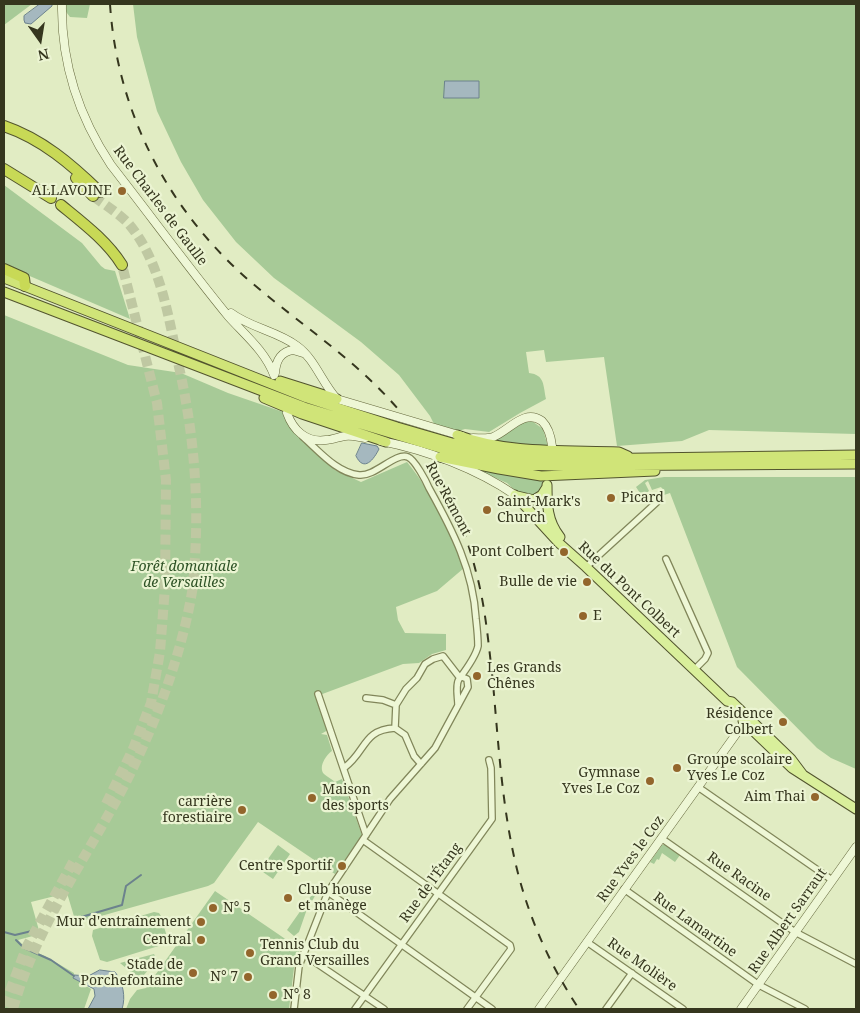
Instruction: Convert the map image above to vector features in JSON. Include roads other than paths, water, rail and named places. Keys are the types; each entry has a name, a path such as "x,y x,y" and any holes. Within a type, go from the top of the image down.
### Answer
{"highway":[{"path":"4,126 30,137 56,153 96,194 50,156 28,143 4,133"},
{"path":"4,169 51,198"},
{"path":"61,204 100,238 116,254 122,265"},
{"path":"4,269 24,278 25,286"},
{"path":"4,278 307,398 452,443 500,454 541,458 856,455"},
{"path":"4,292 304,407 441,449 486,459 521,465 554,466 856,464"},
{"path":"146,345 152,353 293,410 386,442"},
{"path":"262,379 274,379 337,399"},
{"path":"457,435 470,440 503,446 619,452 633,458"},
{"path":"440,457 541,476 690,470 702,466"}],"main road":[{"name":"Rue Charles de Gaulle","path":"62,4 63,39 69,73 77,102 111,166 220,305 262,352 270,364 274,375 276,361 284,353 293,350 306,356"},
{"name":"Rue Charles de Gaulle","path":"220,305 246,323 293,343 306,356"},
{"path":"306,356 337,399 457,435 477,438 489,438 500,434 524,418 532,417 547,427 552,446"},
{"path":"287,413 293,427 300,434 317,441 349,436 386,442 440,457 492,480 515,495 534,500 542,495 548,485 547,509 552,526 574,555"},
{"name":"Rue du Pont Colbert","path":"515,495 554,538 727,701 732,702 746,720 791,759 803,775 856,810"},
{"path":"537,518 540,510 547,509"},
{"name":"Rue Yves le Coz","path":"538,1009 746,720"},
{"name":"Rue Albert Sarraut","path":"741,1009 856,847"}],"street":[{"name":"Rue Rémont","path":"300,434 335,465 361,476 371,474 401,457 409,457 414,463 451,528 464,556 476,607 478,648 461,677 458,689 458,705"},
{"path":"586,567 657,502"},
{"path":"666,559 708,653 694,670"},
{"path":"395,728 396,706 406,689 418,678 425,664 443,656 461,677"},
{"name":"Rue Rémont","path":"294,1009 299,966 328,892 390,799 435,748 468,688 467,679 461,677"},
{"path":"318,694 344,768 364,838 511,947 467,1009"},
{"path":"366,698 383,700 396,706"},
{"path":"344,768 352,763 372,734 382,729 395,728 405,735 414,756 422,764"},
{"name":"Rue de l'Étang","path":"355,1009 492,819 491,768 488,760"},
{"path":"698,786 832,880"},
{"name":"Rue Racine","path":"662,838 795,932 856,964"},
{"name":"Rue Lamartine","path":"624,889 759,985 805,1009"},
{"path":"328,892 492,1009"},
{"name":"Rue Molière","path":"587,942 648,985 674,1007 683,1009"},
{"path":"303,954 384,1009"},
{"path":"606,1009 630,972"}],"waterway":[{"path":"78,918 122,905 126,886 141,875"},
{"path":"4,932 15,935 36,930"},
{"path":"16,940 24,948 51,960 74,976"}],"tunnel":[{"path":"13,1009 23,979 48,922 110,812 147,738 174,666 187,616 193,583 196,533 194,461 184,390 167,311 156,273 139,238 124,219 93,196"},
{"path":"106,804 133,749 151,703 160,652 165,587 166,480 157,403 122,265"},
{"path":"4,1006 27,946 73,862"}],"railway":[{"path":"110,4 123,84 152,158 172,192 196,225 222,255 252,283 346,359 382,391 398,409"},
{"path":"433,463 463,530 482,597 492,673 503,791 510,838 520,881 540,938 558,974 579,1009"}],"place":[{"name":"ALLAVOINE","path":"122,191"},
{"name":"Picard","path":"611,498"},
{"name":"Saint-Mark's Church","path":"487,510"},
{"name":"Pont Colbert","path":"564,552"},
{"name":"Bulle de vie","path":"587,582"},
{"name":"E","path":"583,616"},
{"name":"Les Grands Chênes","path":"477,676"},
{"name":"Résidence Colbert","path":"783,722"},
{"name":"Groupe scolaire Yves Le Coz","path":"677,768"},
{"name":"Gymnase Yves Le Coz","path":"650,781"},
{"name":"Aim Thai","path":"815,797"},
{"name":"Maison des sports","path":"312,798"},
{"name":"carrière forestiaire","path":"242,810"},
{"name":"Centre Sportif","path":"342,866"},
{"name":"Club house et manège","path":"288,898"},
{"name":"N° 5","path":"213,908"},
{"name":"Mur d'entraînement","path":"201,922"},
{"name":"Central","path":"201,940"},
{"name":"Tennis Club du Grand Versailles","path":"250,953"},
{"name":"Stade de Porchefontaine","path":"193,973"},
{"name":"N° 7","path":"248,977"},
{"name":"N° 8","path":"273,995"}],"park label":[{"name":"Forêt domaniale de Versailles","path":"184,576"}]}
